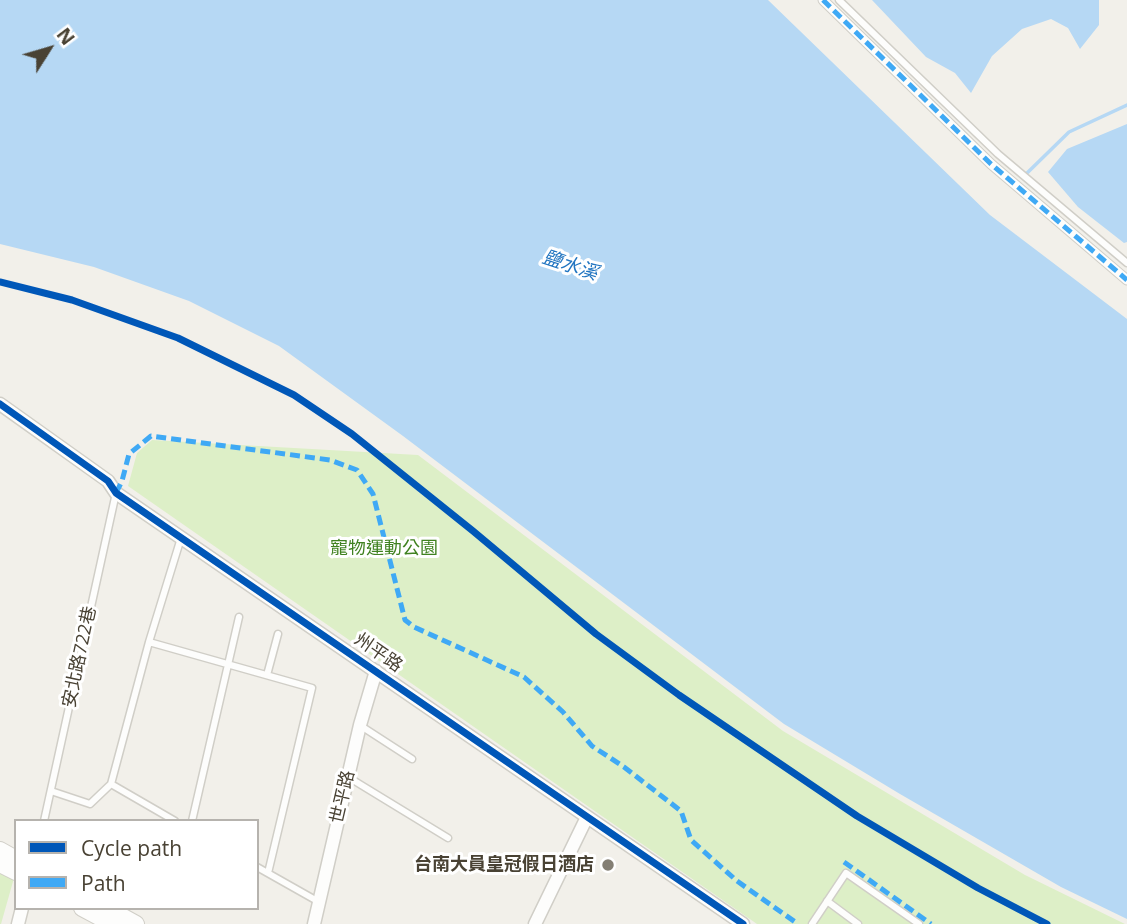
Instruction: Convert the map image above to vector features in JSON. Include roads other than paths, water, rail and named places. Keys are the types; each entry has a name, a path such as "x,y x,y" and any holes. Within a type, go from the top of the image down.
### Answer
{"street":[{"path":"822,0 991,164 1127,280"},
{"name":"州平路","path":"0,404 108,481 116,493 743,924"},
{"name":"世平路","path":"314,924 360,725 376,671"},
{"path":"535,924 587,817"},
{"path":"86,910 112,924"},
{"path":"111,910 136,924"}],"lane":[{"path":"839,0 998,154 1127,263"},
{"name":"安北路722巷","path":"44,819 116,493"},
{"path":"51,791 90,804 111,784 149,642 181,537"},
{"path":"192,819 239,617"},
{"path":"267,675 278,634"},
{"path":"149,642 312,688 268,873"},
{"path":"360,725 412,759"},
{"path":"348,776 448,838"},
{"path":"111,784 172,819"},
{"path":"259,868 319,902"},
{"path":"812,924 846,873 919,924"},
{"path":"827,901 858,924"}],"water":[{"name":"鹽水溪","path":"0,0 768,0 990,215 1127,319 1127,919 1061,887 784,724 403,436 279,346 189,301 94,267 0,244"},
{"path":"872,0 1099,0 1099,25 1080,49 1068,28 1051,19 1022,29 992,56 971,93 955,73 926,57"},
{"path":"1127,124 1127,242 1124,243 1078,207 1048,172 1067,149"}],"waterway":[{"path":"1024,176 1069,132 1127,105"}],"place":[{"name":"台南大員皇冠假日酒店","path":"608,865"}],"park label":[{"name":"寵物運動公園","path":"384,549"}]}
